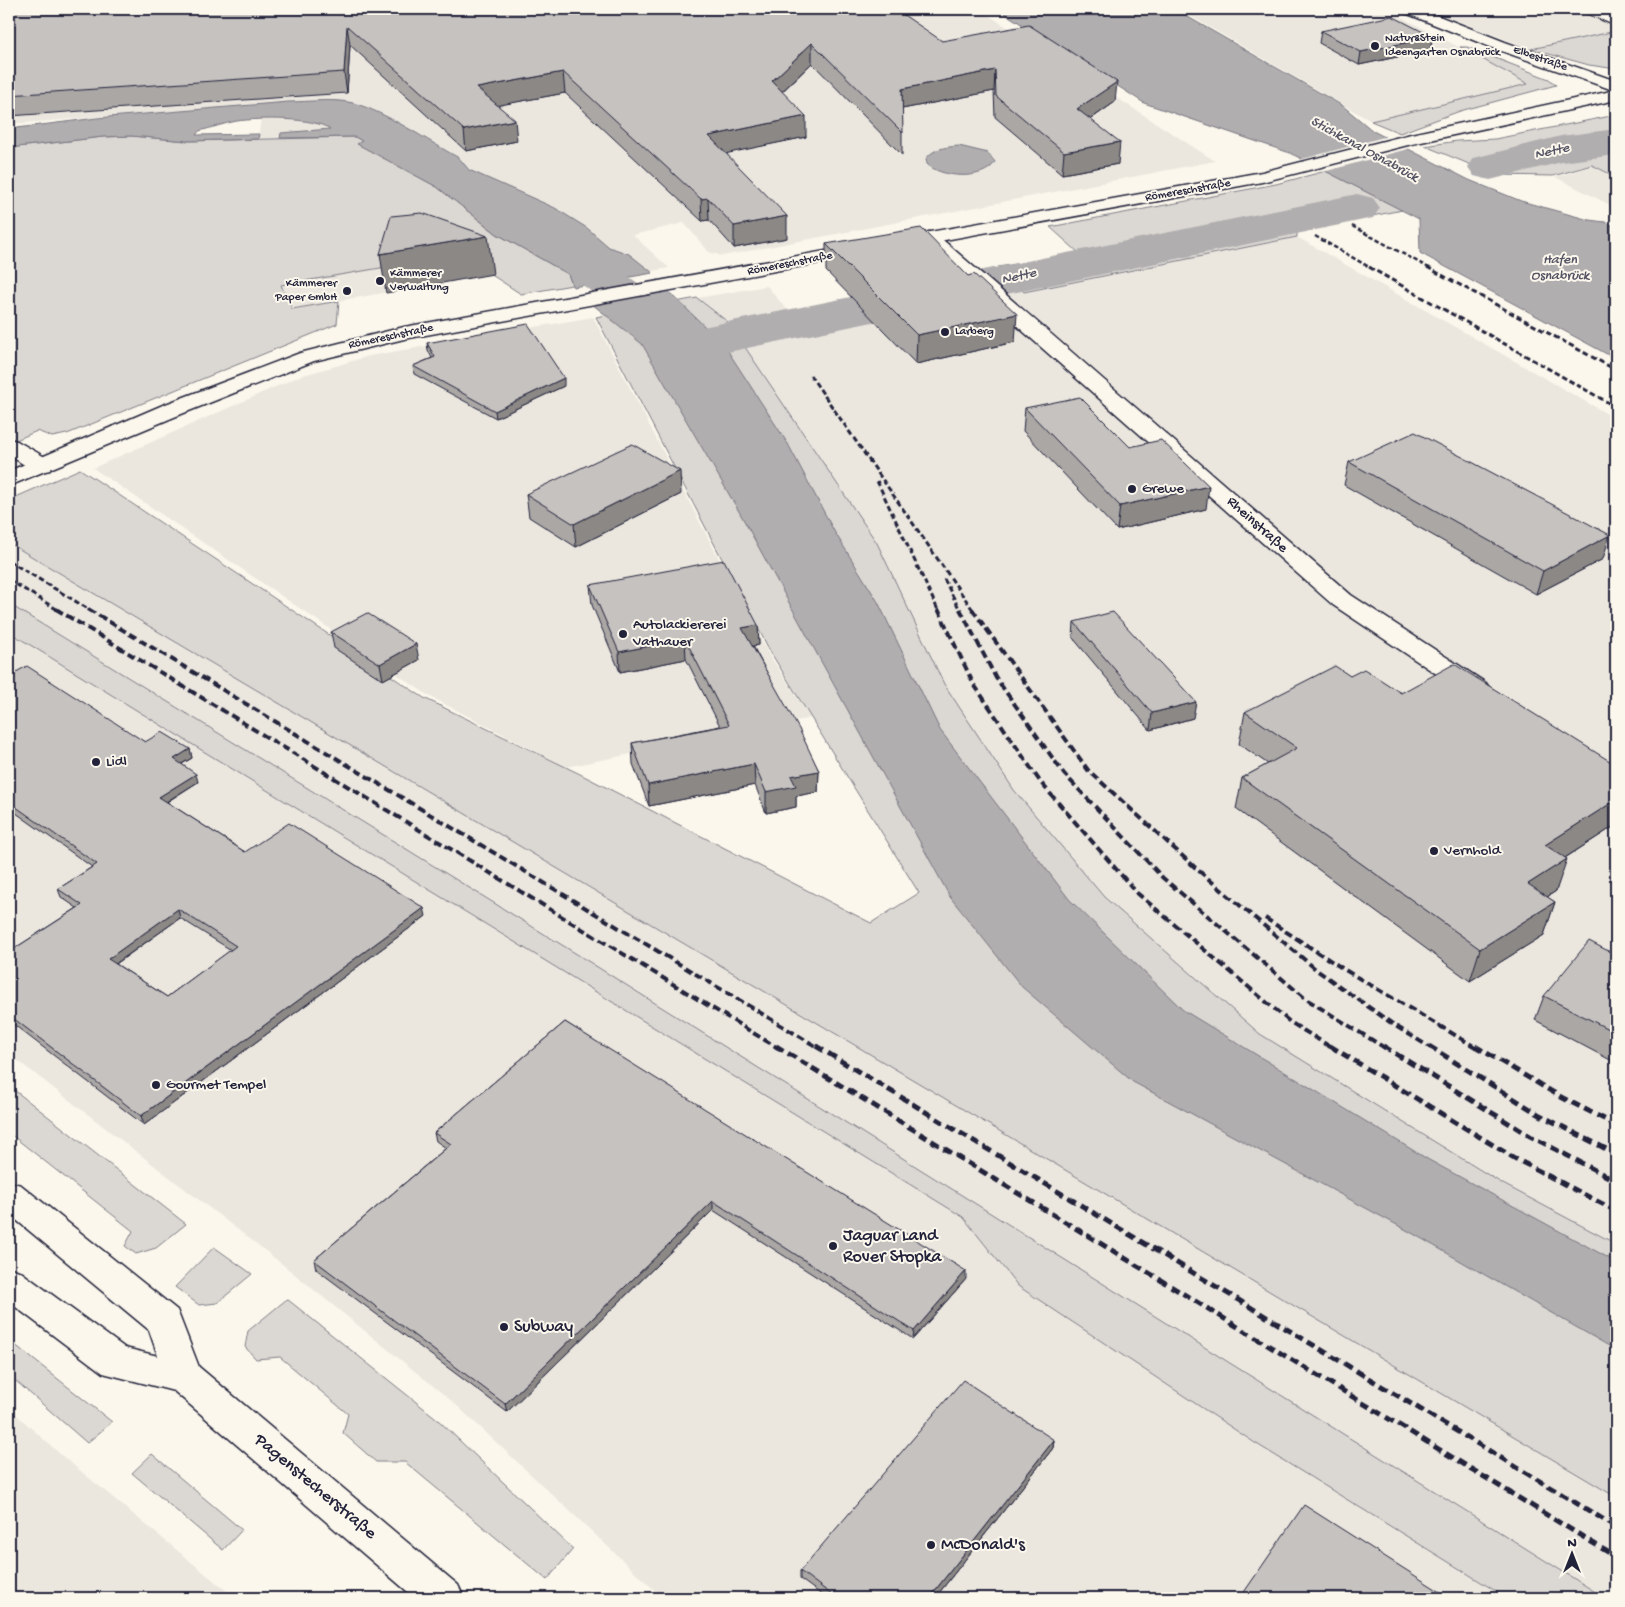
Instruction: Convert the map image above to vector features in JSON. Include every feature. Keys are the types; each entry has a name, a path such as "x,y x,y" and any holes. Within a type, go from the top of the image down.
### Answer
{"main road":[{"name":"Elbestraße","path":"1408,9 1499,45 1616,86"},
{"path":"1589,9 1616,21"},
{"name":"Römereschstraße","path":"9,479 180,406 308,357 404,332 664,287 1300,169 1411,139 1616,95"},
{"name":"Rheinstraße","path":"929,238 964,266 1342,600 1461,681 1496,700"},
{"path":"9,446 42,465"},
{"name":"Pagenstecherstraße","path":"9,1195 164,1321 184,1377"},
{"name":"Pagenstecherstraße","path":"9,1282 116,1362 184,1377 444,1598"}],"shaded area":[{"path":"9,9 979,9 1215,161 722,256 709,252 684,223 633,235 669,268 521,294 487,272 479,274 480,276 292,309 280,285 258,139 263,105 9,124"},
{"path":"1178,9 1386,9 1529,84 1371,121"},
{"path":"1426,9 1616,9 1616,31 1531,49"},
{"path":"1616,31 1616,69 1589,65 1531,49"},
{"path":"1460,47 1467,47 1549,79 1556,85 1460,111 1400,133 1371,121 1528,84"},
{"path":"1616,115 1616,177 1592,165 1553,176 1496,175 1425,146 1457,141 1495,139"},
{"path":"131,136 187,141 355,137 363,141 358,144 437,187 497,234 568,274 572,285 521,294 487,272 398,265 281,285 292,309 339,301 337,324 67,434 52,437 37,431 9,443 9,148 103,137"},
{"path":"1593,166 1616,177 1616,208 1555,177"},
{"path":"1326,171 1402,210 1297,231 1297,237 1024,292 998,267 1079,253 1050,227 1276,184"},
{"path":"1297,237 1616,419 1616,1244 1503,1184 1260,1034 1104,897 1014,790 944,684 877,543 728,322 697,298 767,286 807,333"},
{"path":"697,298 728,322 877,543 944,684 1014,790 1104,897 1260,1034 1503,1184 1616,1244 1616,1497 9,543 9,500 80,469 424,698 578,773 871,923 919,893 771,653 596,317"},
{"path":"593,317 768,653 811,718 566,767 429,696 93,468 300,376 369,356"},
{"path":"9,543 1616,1497 1616,1598 1605,1598 575,953 9,604"},
{"path":"9,604 575,953 1605,1598 1507,1598 1255,1443 1018,1286 963,1217 9,632"},
{"path":"9,632 963,1217 1018,1286 1255,1443 1507,1598 663,1598 453,1402 267,1252 9,1054"},
{"path":"9,1086 186,1224 156,1248 136,1254 125,1246 133,1231 9,1133"},
{"path":"214,1247 252,1274 217,1303 199,1305 175,1287"},
{"path":"287,1299 436,1418 573,1549 547,1580 405,1462 376,1462 343,1433 348,1414 280,1357 256,1359 245,1347 248,1331"},
{"path":"9,1340 112,1422 87,1443 9,1375"},
{"path":"9,1408 60,1454 235,1598 9,1598"},
{"path":"152,1454 242,1530 223,1550 132,1473"}],"water":[{"name":"Hafen Osnabrück","path":"998,9 1174,9 1343,106 1373,131 1469,180 1521,201 1589,220 1605,222 1616,227 1616,359 1420,253 1419,219 1290,153 1144,103"},
{"path":"329,100 353,103 379,113 407,127 459,158 469,170 555,208 587,228 609,247 629,254 653,273 573,287 568,274 497,234 437,187 357,144 362,141 355,137 280,138 281,133 330,129 311,122 272,119 237,121 199,131 196,135 259,134 258,139 187,141 131,136 103,137 9,148 9,129 97,118"},
{"path":"959,146 988,153 995,162 982,172 972,175 952,175 933,169 927,164 926,159 932,152"},
{"path":"664,287 724,345 788,444 834,531 878,602 940,730 1069,899 1183,1010 1429,1160 1616,1262 1616,1350 1410,1232 1133,1082 1022,987 950,897 741,515 642,344 587,300"}],"pier":[{"path":"1388,136 1411,148 1323,172 1299,160"}],"building":[{"path":"9,9 895,9 942,41 1029,25 1117,82 1077,109 1120,142 1064,152 996,96 995,70 902,89 903,133 812,43 772,81 806,116 709,136 787,216 734,226 708,198 701,199 563,72 477,88 515,120 464,130 347,26 344,72 9,95"},
{"path":"1392,16 1433,37 1361,52 1321,31"},
{"path":"422,213 488,236 380,254 391,216"},
{"path":"921,228 968,276 974,274 1017,314 917,335 826,244"},
{"path":"528,324 564,378 495,411 413,366 435,357 427,343"},
{"path":"1080,397 1130,447 1161,440 1209,486 1120,506 1025,408"},
{"path":"1415,432 1610,535 1543,571 1349,462"},
{"path":"632,444 680,471 574,524 526,494"},
{"path":"724,560 758,625 742,628 799,729 819,771 791,776 796,786 766,792 754,764 648,785 632,743 729,725 685,639 619,652 590,585"},
{"path":"1113,612 1196,702 1152,713 1074,622"},
{"path":"367,613 416,644 380,664 331,632"},
{"name":"Vernhold","path":"1454,664 1616,765 1616,800 1545,845 1567,859 1528,884 1555,902 1480,949 1242,778 1297,748 1245,712 1335,666 1350,676 1364,669 1401,693"},
{"path":"27,666 145,742 162,732 190,749 174,759 196,774 159,797 245,852 289,823 424,908 141,1116 9,1015 9,952 82,905 58,889 97,864 9,802 9,676","holes":["178,909 236,946 167,997 108,959"]},
{"path":"1589,941 1616,955 1616,1033 1544,996"},
{"path":"565,1022 966,1271 914,1331 713,1201 505,1404 314,1260 451,1144 434,1133"},
{"path":"963,1380 1054,1440 929,1598 836,1598 800,1571"},
{"path":"1304,1505 1450,1598 1240,1598"}],"waterway":[{"name":"Nette","path":"1490,167 1561,149 1616,142"},
{"name":"Nette","path":"681,347 1357,208"},
{"path":"529,227 578,260 650,315 666,329 685,354"}],"railway":[{"path":"1352,226 1429,268"},
{"path":"1315,236 1371,268"},
{"path":"1369,267 1616,407"},
{"path":"1427,267 1616,370"},
{"path":"810,375 973,610"},
{"path":"877,481 938,610"},
{"path":"9,561 90,610"},
{"path":"944,579 960,610"},
{"path":"9,580 58,610"},
{"path":"56,609 778,1048"},
{"path":"88,609 819,1048"},
{"path":"938,609 973,683 1041,783 1137,893 1290,1022 1332,1048"},
{"path":"960,609 996,678 1064,774 1163,878 1306,999 1385,1048"},
{"path":"972,609 1088,770 1199,871 1318,971 1394,1025 1431,1048"},
{"path":"1265,918 1345,970 1477,1048"},
{"path":"776,1046 1616,1557"},
{"path":"816,1046 1616,1527"},
{"path":"1330,1046 1516,1159 1616,1211"},
{"path":"1383,1046 1530,1136 1616,1181"},
{"path":"1429,1046 1540,1115 1616,1154"},
{"path":"1475,1046 1561,1097 1616,1125"}],"place":[{"name":"Natur&Stein Ideengarten Osnabrück","path":"1375,46"},
{"name":"Kämmerer Verwaltung","path":"380,281"},
{"name":"Kämmerer Paper GmbH","path":"347,291"},
{"name":"Larberg","path":"945,332"},
{"name":"Grewe","path":"1132,489"},
{"name":"Autolackiererei Vathauer","path":"623,634"},
{"name":"Lidl","path":"96,762"},
{"name":"Vernhold","path":"1434,851"},
{"name":"Gourmet Tempel","path":"156,1085"},
{"name":"Jaguar Land Rover Stopka","path":"833,1246"},
{"name":"Subway","path":"504,1327"},
{"name":"McDonald's","path":"931,1545"}],"water label":[{"name":"Stichkanal Osnabrück","path":"1364,150"}]}
